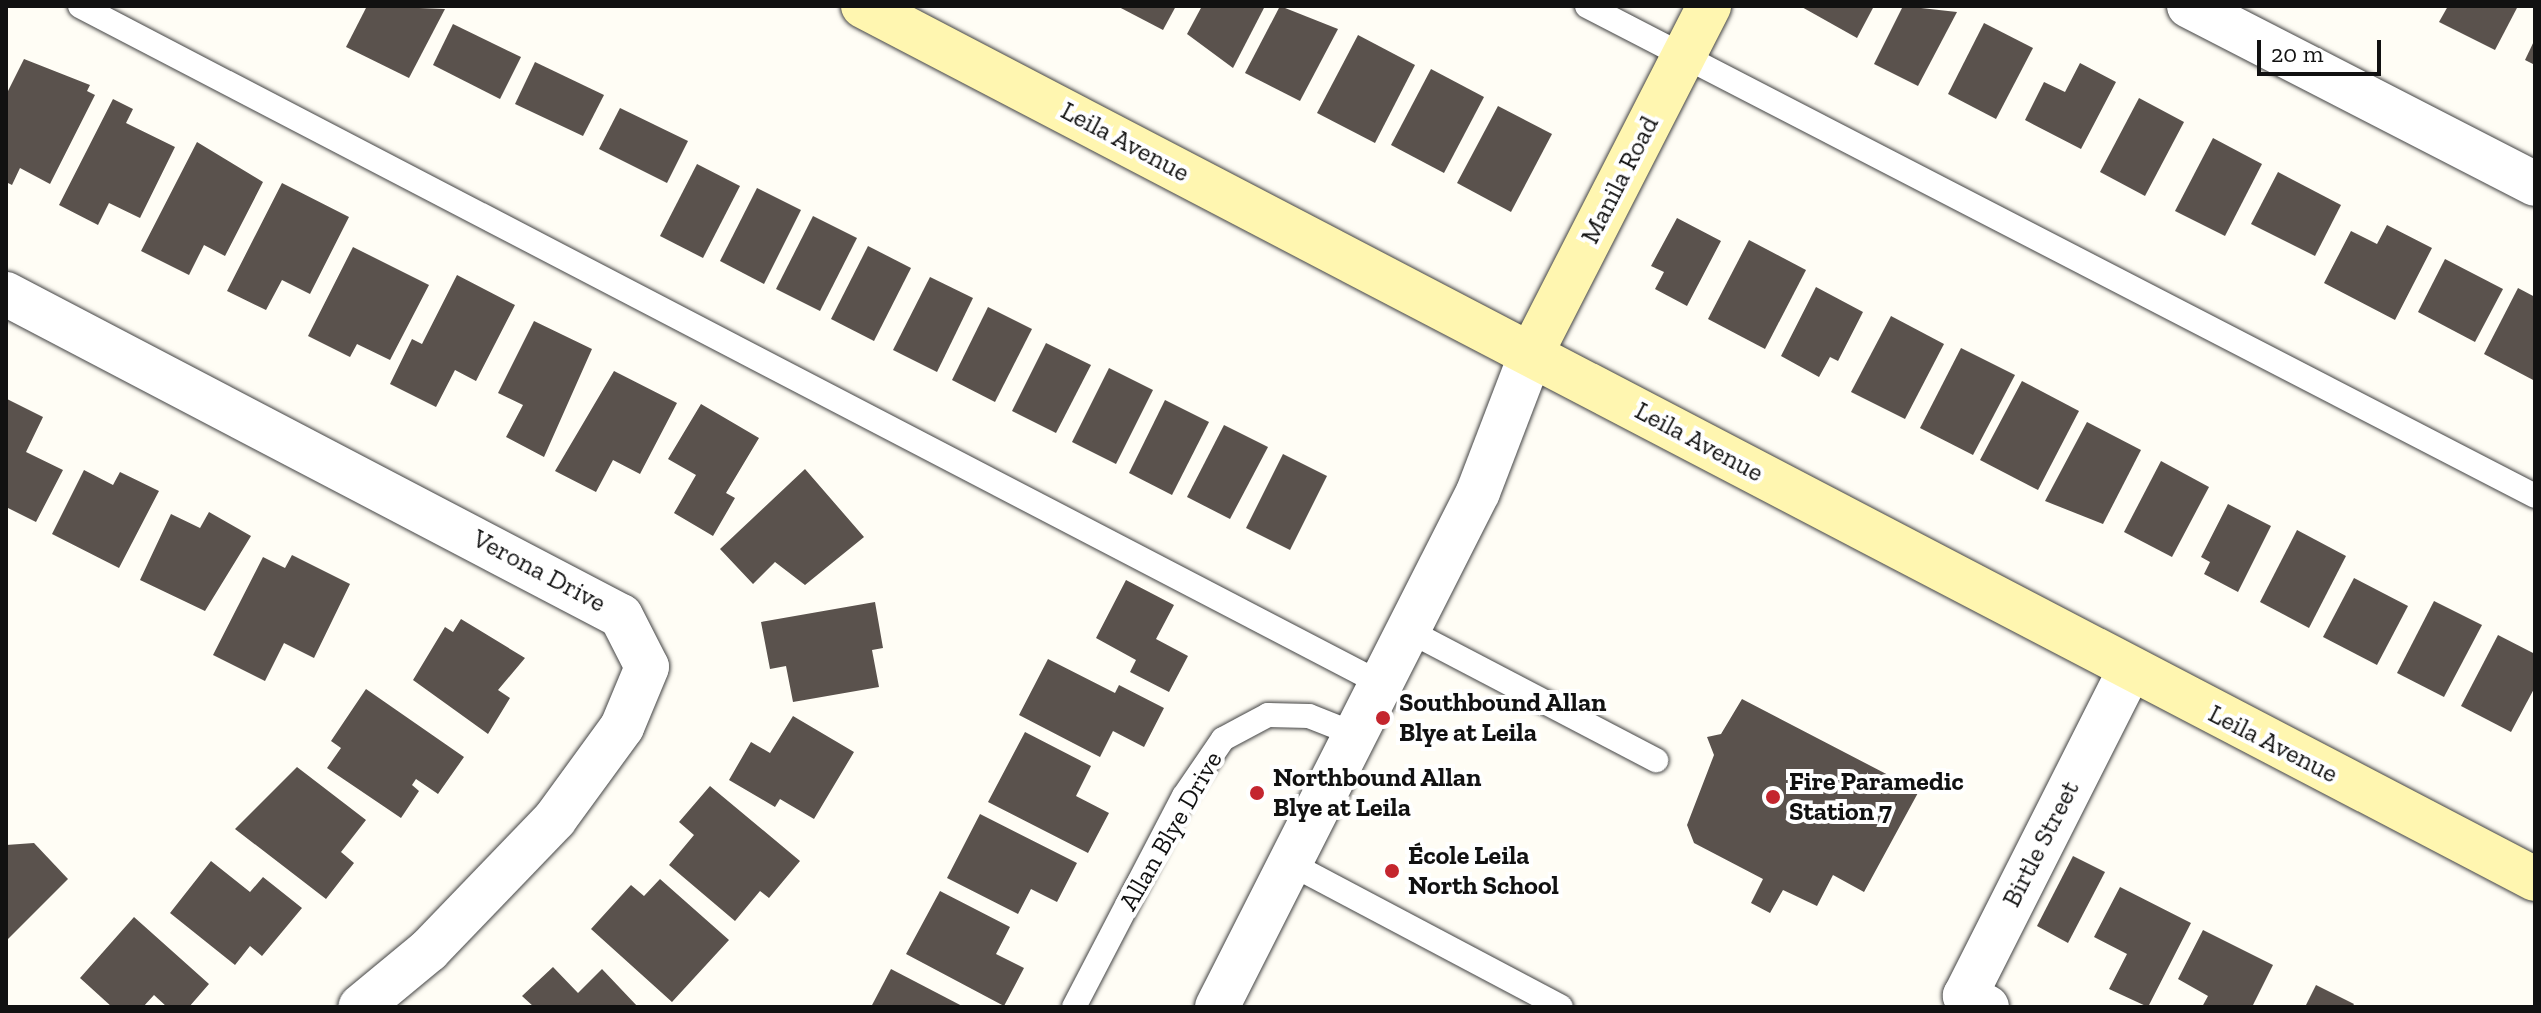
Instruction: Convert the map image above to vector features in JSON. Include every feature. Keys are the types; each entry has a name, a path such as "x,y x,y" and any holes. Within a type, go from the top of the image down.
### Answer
{"street":[{"name":"Leila Avenue","path":"863,6 2535,879"},
{"name":"Manila Road","path":"1531,354 1709,6"},
{"path":"2189,6 2535,184"},
{"name":"Verona Drive","path":"6,294 609,609 621,616 647,667 622,727 555,819 429,950 360,1007"},
{"path":"1217,1007 1293,865 1478,492 1531,354"},
{"name":"Birtle Street","path":"1970,1003 2130,670"}],"lane":[{"path":"80,6 1382,684"},
{"path":"1587,6 2535,496"},
{"path":"1409,631 1656,760"},
{"name":"Allan Blye Drive","path":"1074,1007 1184,796 1223,739 1268,715 1309,716 1357,735"},
{"path":"1293,865 1561,1007"}],"building":[{"path":"367,6 445,9 409,78 346,47"},
{"path":"1117,6 1176,6 1163,30"},
{"path":"1202,6 1265,6 1233,68 1187,34"},
{"path":"1280,6 1338,29 1300,101 1245,73"},
{"path":"1800,6 1874,6 1857,38"},
{"path":"1903,6 1957,12 1918,86 1874,64"},
{"path":"2448,6 2518,6 2495,50 2439,22"},
{"path":"1984,23 2033,48 1996,119 1948,94"},
{"path":"453,24 521,57 500,99 433,65"},
{"path":"1358,35 1415,65 1375,143 1317,113"},
{"path":"2535,39 2535,65 2525,60"},
{"path":"24,59 90,85 87,91 95,95 50,184 20,168 12,185 6,182 6,95"},
{"path":"535,62 604,95 583,136 515,104"},
{"path":"2080,63 2116,82 2081,149 2025,120 2044,82 2065,92"},
{"path":"1431,69 1484,97 1444,173 1391,145"},
{"path":"2139,98 2184,122 2145,196 2100,172"},
{"path":"113,99 133,109 126,123 175,147 140,218 109,203 98,225 59,205"},
{"path":"1498,106 1552,134 1511,212 1457,183"},
{"path":"620,108 688,141 667,183 599,149"},
{"path":"2213,138 2262,164 2225,236 2175,211"},
{"path":"197,142 263,182 225,256 204,245 189,275 141,251"},
{"path":"697,164 740,186 703,258 660,236"},
{"path":"2278,172 2341,205 2315,256 2251,224"},
{"path":"282,183 349,217 310,294 282,280 266,310 227,291"},
{"path":"757,188 801,210 764,284 720,261"},
{"path":"813,216 857,238 820,311 776,289"},
{"path":"1677,218 1721,241 1687,306 1655,289 1664,272 1651,266"},
{"path":"2387,225 2432,248 2395,320 2324,283 2351,231 2377,244"},
{"path":"1749,240 1806,270 1765,349 1708,319"},
{"path":"868,246 911,268 874,341 831,319"},
{"path":"353,247 429,285 390,360 357,344 350,357 308,336"},
{"path":"2445,259 2503,289 2475,342 2418,312"},
{"path":"457,275 515,305 476,381 455,370 436,407 390,384 412,339 422,344"},
{"path":"930,277 973,298 937,372 893,350"},
{"path":"1816,287 1863,312 1838,361 1830,357 1819,377 1781,356"},
{"path":"2518,288 2535,297 2535,381 2484,354"},
{"path":"988,307 1032,329 995,402 952,380"},
{"path":"1891,316 1944,344 1905,419 1851,392"},
{"path":"534,321 592,349 544,457 506,437 523,405 498,393"},
{"path":"1046,343 1091,365 1056,433 1012,411"},
{"path":"1961,348 2015,375 1973,455 1920,428"},
{"path":"1109,368 1153,390 1116,464 1072,442"},
{"path":"614,371 677,403 640,474 613,460 596,492 555,471"},
{"path":"2022,381 2079,411 2038,490 1980,460"},
{"path":"7,399 43,417 26,452 63,470 36,522 6,507"},
{"path":"1165,400 1209,422 1172,495 1129,473"},
{"path":"701,404 759,438 726,493 735,498 713,536 674,513 696,475 668,459"},
{"path":"2087,422 2141,450 2103,524 2045,501"},
{"path":"1224,425 1268,447 1230,519 1187,497"},
{"path":"1283,454 1327,476 1290,550 1246,528"},
{"path":"2161,461 2209,487 2172,557 2124,532"},
{"path":"805,469 864,537 805,585 775,562 753,584 720,549"},
{"path":"84,470 113,485 120,472 159,491 119,568 52,534"},
{"path":"2228,504 2271,526 2238,592 2204,574 2210,562 2201,557"},
{"path":"209,512 251,536 205,611 140,580 171,514 200,528"},
{"path":"2297,530 2346,556 2309,628 2260,602"},
{"path":"292,555 350,584 314,658 284,643 265,681 213,655 263,557 285,568"},
{"path":"2354,578 2408,606 2377,665 2323,637"},
{"path":"1126,580 1174,605 1156,639 1188,656 1169,692 1130,672 1136,660 1096,638"},
{"path":"2434,601 2482,625 2444,697 2397,673"},
{"path":"875,602 883,648 872,650 879,687 793,702 786,666 770,669 761,622"},
{"path":"461,619 525,658 498,690 510,698 488,734 413,680 445,627 453,632"},
{"path":"2498,635 2535,654 2535,687 2511,732 2461,706"},
{"path":"1048,659 1115,693 1119,685 1164,708 1144,747 1113,731 1100,757 1019,715"},
{"path":"366,689 464,757 438,794 416,779 412,785 419,791 401,818 327,768 341,748 331,741"},
{"path":"1742,699 1919,791 1864,892 1833,875 1817,906 1783,890 1770,913 1751,903 1763,879 1694,843 1687,825 1714,755 1707,737 1721,734"},
{"path":"793,716 854,752 814,819 780,799 775,807 729,780 751,742 770,753"},
{"path":"1025,732 1091,766 1076,796 1109,813 1088,853 988,802"},
{"path":"297,767 366,820 341,852 354,863 326,899 235,829"},
{"path":"710,786 800,861 769,898 760,891 735,921 669,865 694,835 679,822"},
{"path":"980,814 1077,863 1057,902 1031,889 1018,914 947,878"},
{"path":"34,843 68,879 6,941 6,845"},
{"path":"2073,856 2105,872 2068,943 2037,926"},
{"path":"211,861 250,892 263,877 302,908 262,956 250,946 235,965 170,913"},
{"path":"660,879 729,940 672,1002 591,929 631,885 644,896"},
{"path":"2120,887 2191,923 2148,1007 2109,989 2127,954 2094,937"},
{"path":"940,891 1010,927 996,954 1024,968 1004,1006 906,954"},
{"path":"134,917 209,984 189,1007 167,1007 154,995 143,1007 112,1007 80,978"},
{"path":"2203,930 2273,965 2252,1007 2202,1007 2208,996 2178,979"},
{"path":"553,967 578,993 602,969 638,1007 534,1007 522,996"},
{"path":"891,969 964,1007 871,1007"},
{"path":"2316,985 2354,1004 2352,1007 2305,1007"}],"place":[{"name":"Southbound Allan Blye at Leila","path":"1383,718"},
{"name":"Northbound Allan Blye at Leila","path":"1257,793"},
{"name":"Fire Paramedic Station 7","path":"1773,797"},
{"name":"École Leila North School","path":"1392,871"}]}
